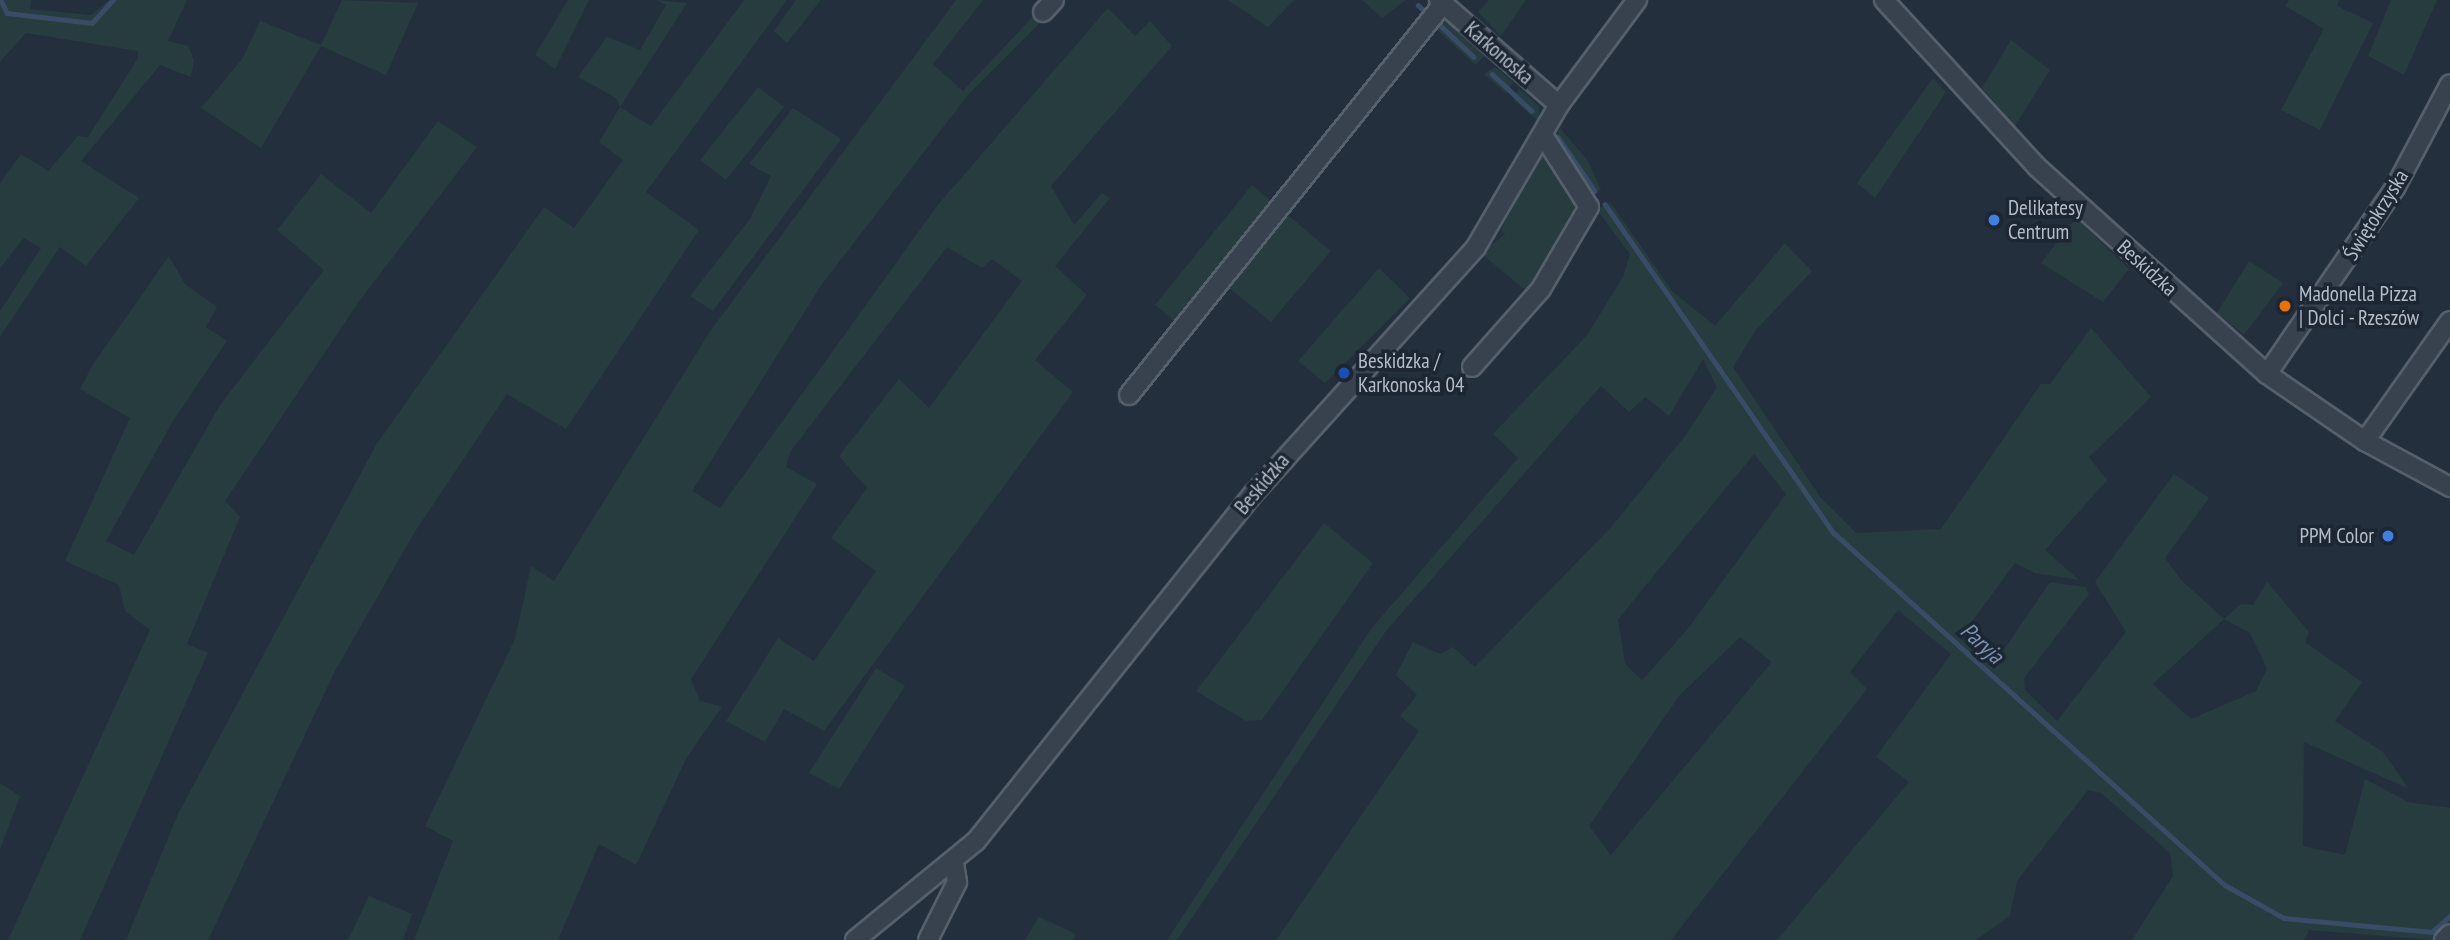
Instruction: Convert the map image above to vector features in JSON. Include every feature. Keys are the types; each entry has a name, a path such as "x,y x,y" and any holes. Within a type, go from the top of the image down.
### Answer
{"street":[{"name":"Beskidzka","path":"855,940 954,862 1254,493 1476,247 1559,105 1637,0"},
{"name":"Beskidzka","path":"1884,0 2037,167 2267,374 2365,440 2450,487"},
{"name":"Karkonoska","path":"1441,2 1559,105"},
{"path":"1129,395 1441,2"},
{"name":"Świętokrzyska","path":"2267,374 2396,186 2450,84"},
{"path":"1472,367 1541,289 1589,206 1543,135"},
{"path":"2365,440 2450,321"},
{"path":"928,940 957,883 954,862"},
{"path":"2444,940 2450,934"}],"green space":[{"path":"0,0 31,0 30,9 91,15 109,0 187,0 168,41 188,46 194,60 191,77 160,65 81,161 139,198 86,266 60,247 0,337 0,311 41,248 24,238 0,268 0,183 21,154 48,171 78,136 88,137 138,58 138,51 26,33 0,62"},
{"path":"342,0 418,3 386,75 321,46 261,148 201,108 243,58 260,21 321,45"},
{"path":"568,0 589,0 555,69 535,55"},
{"path":"656,0 687,3 620,107 616,98 578,77 607,37 640,50 666,5"},
{"path":"744,0 787,0 646,192 699,230 566,429 507,394 414,533 335,671 208,940 126,940 178,814 376,445 544,207 574,228 623,160 599,142 620,107 651,126"},
{"path":"796,0 821,0 787,43 774,31"},
{"path":"956,0 983,0 933,64 963,91 1037,12 1045,18 968,95 822,284 692,491 720,508 937,206 1108,8 1135,36 1150,21 1172,46 1051,186 1074,225 1102,193 1110,198 1055,266 1087,295 1035,360 1073,392 824,731 784,709 765,742 726,721 778,638 814,661 876,571 831,538 867,488 839,456 899,379 929,408 1022,281 992,259 982,268 947,247 790,452 786,467 817,484 691,679 700,701 722,707 687,757 636,865 599,844 558,940 414,940 453,841 425,826 515,639 531,566 554,581 711,330"},
{"path":"1228,0 1294,0 1268,27"},
{"path":"1362,0 1406,0 1382,18"},
{"path":"1489,0 1526,0 1501,36 1478,12"},
{"path":"2289,0 2339,0 2337,6 2373,23 2320,130 2281,110 2324,29 2285,6"},
{"path":"2391,0 2437,0 2404,75 2368,56"},
{"path":"1443,18 1485,56 1475,65 1433,26"},
{"path":"2011,40 2050,70 2015,126 1982,88"},
{"path":"1495,67 1513,82 1506,94 1484,74"},
{"path":"1933,78 1946,92 1875,198 1857,183"},
{"path":"758,87 784,107 726,180 700,160"},
{"path":"1519,88 1539,106 1538,121 1514,100"},
{"path":"793,108 841,139 713,311 690,296 750,219 771,176 749,164"},
{"path":"438,121 477,147 360,300 225,501 240,517 187,644 208,653 80,940 8,940 150,630 125,611 119,585 65,561 130,418 80,389 92,366 169,256 185,284 217,307 206,327 227,341 173,421 106,541 134,555 220,405 324,270 277,230 321,174 371,213"},
{"path":"1560,128 1588,161 1601,190 1593,195 1554,138"},
{"path":"1541,154 1583,211 1530,294 1481,253 1505,234 1501,230"},
{"path":"1252,185 1276,205 1179,325 1155,305"},
{"path":"1610,202 1672,291 1715,326 1785,243 1812,271 1756,330 1733,367 1821,498 1856,533 1941,529 2041,384 2050,384 2091,328 2151,397 2089,457 2107,480 2045,550 2079,580 2035,573 2015,563 1960,638 1992,667 2050,582 2085,587 2089,594 2024,678 2025,690 2057,721 2126,632 2095,582 2174,474 2209,498 2165,558 2181,580 2224,619 2241,604 2253,605 2267,582 2309,632 2305,642 2362,682 2335,721 2383,752 2409,789 2304,742 2303,846 2345,855 2365,779 2408,802 2450,808 2450,926 2434,940 2309,930 2304,940 2132,940 2173,876 2170,853 2101,793 2088,790 2017,881 2010,916 1976,940 1777,940 1909,782 1876,757 1951,654 1898,610 1850,672 1867,689 1671,940 1276,940 1419,731 1400,716 1417,695 1396,675 1413,642 1440,654 1453,647 1475,667 1613,525 1685,436 1717,387 1703,359 1669,416 1645,397 1629,412 1601,386 1386,631 1177,940 1167,940 1371,629 1518,458 1493,434 1587,335 1623,277 1630,254 1597,210","holes":["1754,454 1786,494 1687,630 1642,680 1625,664 1618,619","2224,619 2250,633 2267,669 2256,691 2191,719 2153,684","1740,637 1772,662 1611,855 1589,826 1679,696"]},
{"path":"1285,213 1331,251 1271,322 1223,283"},
{"path":"2076,218 2129,269 2103,302 2041,263"},
{"path":"2249,261 2283,283 2244,335 2217,313"},
{"path":"1379,268 1410,298 1325,383 1298,361"},
{"path":"1324,523 1373,563 1262,720 1246,721 1196,691"},
{"path":"876,668 905,686 839,789 809,773"},
{"path":"0,783 20,796 0,850"},
{"path":"369,896 412,914 403,940 348,940"},
{"path":"1039,917 1076,934 1073,940 1025,940"}],"waterway":[{"name":"Paryja","path":"1,0 7,13 92,23 113,0"},
{"name":"Paryja","path":"1418,5 1427,13"},
{"name":"Paryja","path":"1441,26 1474,57"},
{"name":"Paryja","path":"1492,74 1532,111"},
{"name":"Paryja","path":"1558,137 1595,191"},
{"name":"Paryja","path":"1605,204 1834,533 2225,885 2284,918 2432,932 2450,916"}],"place":[{"name":"Delikatesy Centrum","path":"1994,220"},
{"name":"Madonella Pizza | Dolci - Rzeszów","path":"2285,306"},
{"name":"Beskidzka / Karkonoska 04","path":"1344,373"},
{"name":"PPM Color","path":"2388,536"}]}
